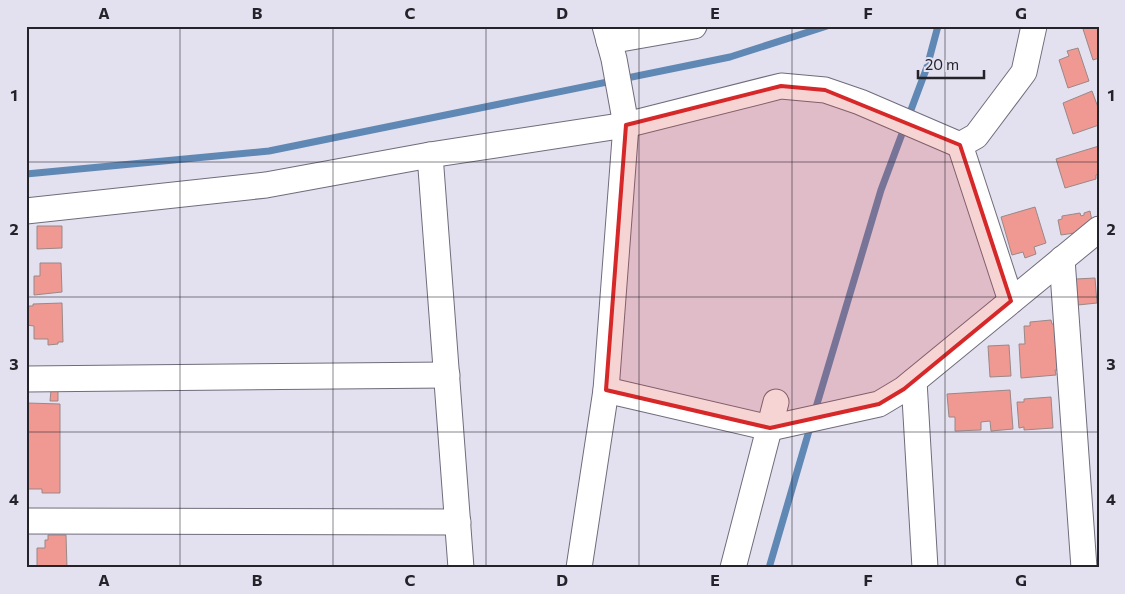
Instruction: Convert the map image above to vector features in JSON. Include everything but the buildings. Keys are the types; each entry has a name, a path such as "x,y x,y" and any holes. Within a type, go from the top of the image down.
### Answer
{"street":[{"path":"579,568 606,390 624,119 610,42 694,26"},
{"path":"26,211 266,185 624,119 782,86 825,90 860,102 954,142 976,136 1024,72 1034,26"},
{"path":"954,142 1011,301"},
{"path":"430,155 461,568"},
{"path":"606,390 775,418 852,410 879,404 914,381 1099,229"},
{"path":"1062,259 1084,568"},
{"path":"26,379 447,375"},
{"path":"914,381 925,568"},
{"path":"734,568 775,418"},
{"path":"26,522 458,522"}],"highlighted area":[{"path":"781,86 825,90 960,145 1011,301 904,389 879,404 770,428 606,390 626,125"}],"waterway":[{"path":"26,174 269,151 730,57 827,26"},
{"path":"814,414 881,190 927,67 938,26"},
{"path":"769,568 811,424"}]}
